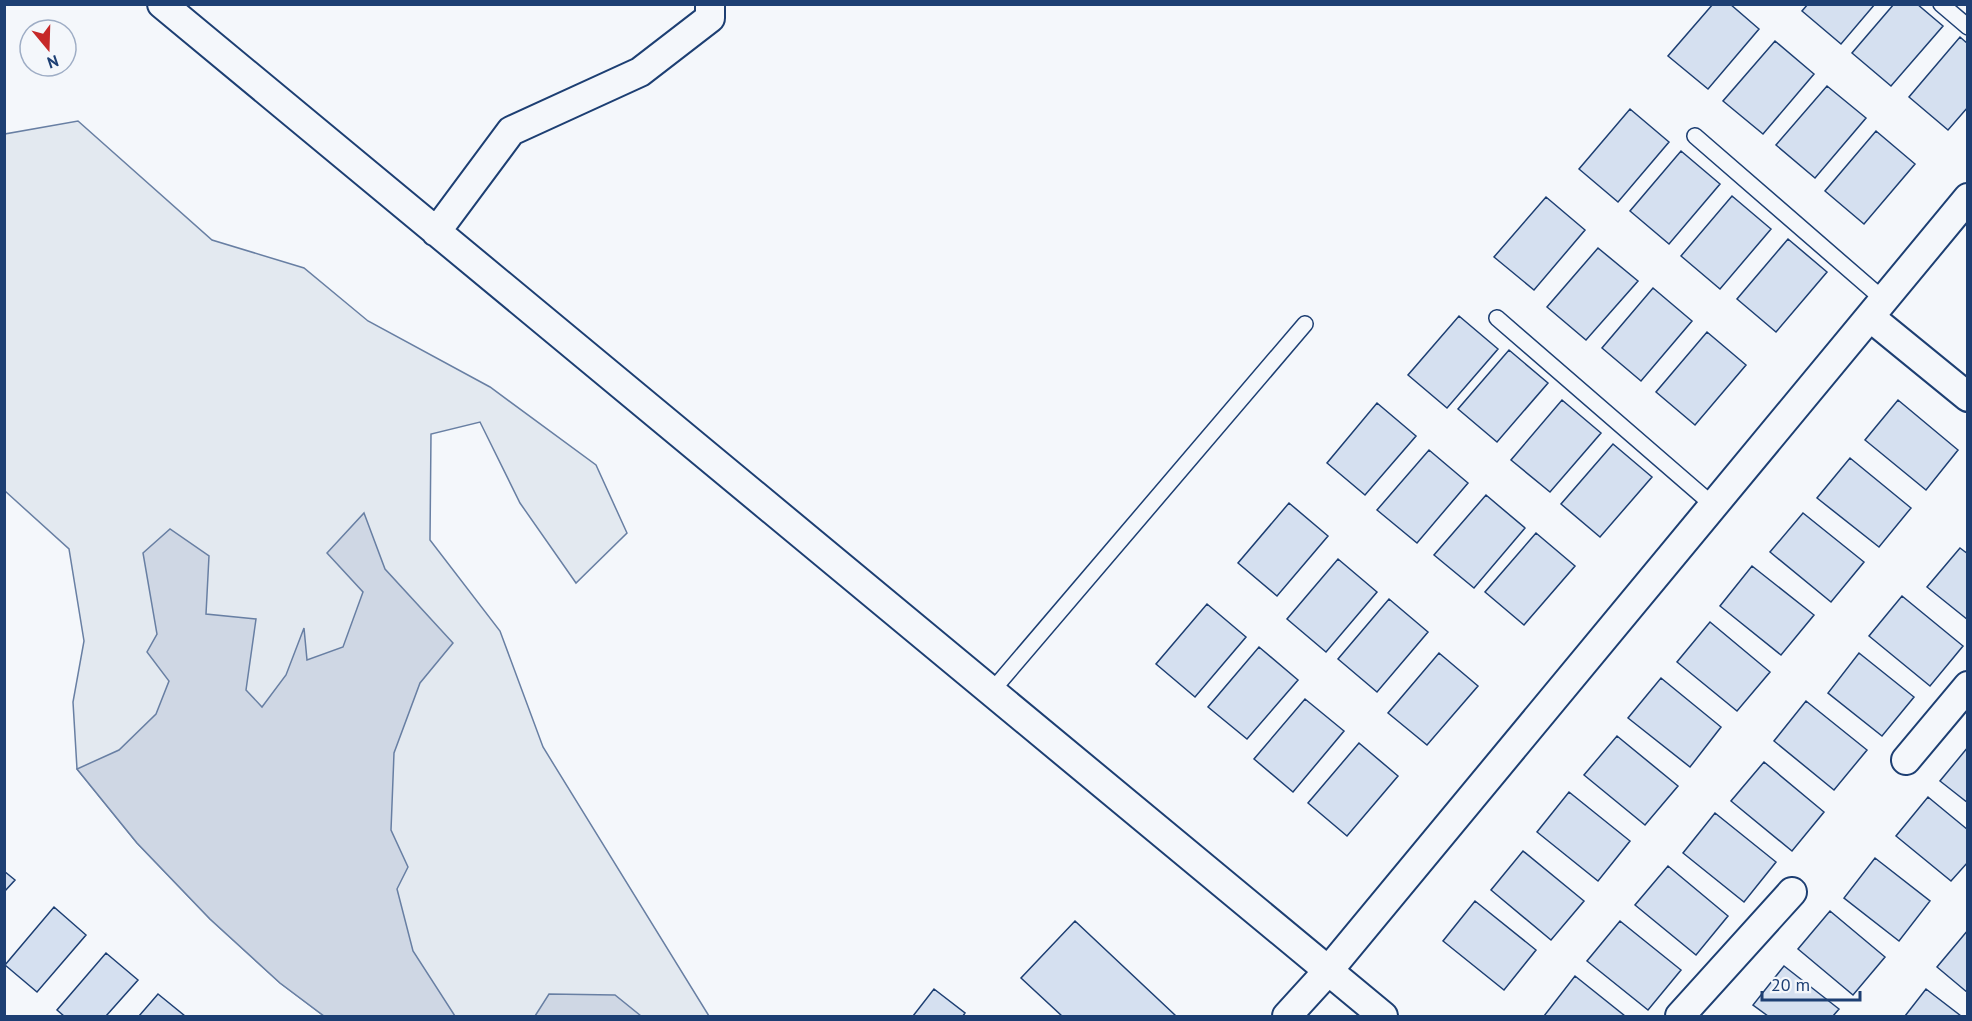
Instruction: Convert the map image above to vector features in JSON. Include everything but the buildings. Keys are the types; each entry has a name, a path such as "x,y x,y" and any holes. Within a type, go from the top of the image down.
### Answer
{"street":[{"path":"162,4 1383,1017"},
{"path":"436,232 511,130 640,72 710,18 710,4"},
{"path":"1287,1017 1328,971 1968,198"},
{"path":"1877,308 1968,397"},
{"path":"1906,760 1968,686"},
{"path":"1680,1017 1792,892"}],"lane":[{"path":"1941,4 1968,27"},
{"path":"1695,136 1877,308"},
{"path":"1497,318 1714,506"},
{"path":"991,692 1305,324"}],"shaded area":[{"path":"78,121 212,240 304,268 368,321 490,387 596,465 627,533 576,583 520,503 480,422 431,434 430,540 500,631 543,747 709,1016 324,1016 280,983 210,919 137,843 77,769 73,702 84,641 69,549 5,491 5,134"},
{"path":"364,513 385,569 453,643 420,683 394,753 391,830 408,867 397,889 413,951 455,1016 324,1016 280,983 210,919 137,843 77,769 119,750 156,714 169,681 147,652 157,634 143,553 170,529 209,556 206,614 256,619 246,690 262,707 286,675 304,628 307,660 343,647 363,592 327,553"},
{"path":"549,994 615,995 641,1016 535,1016"}]}
